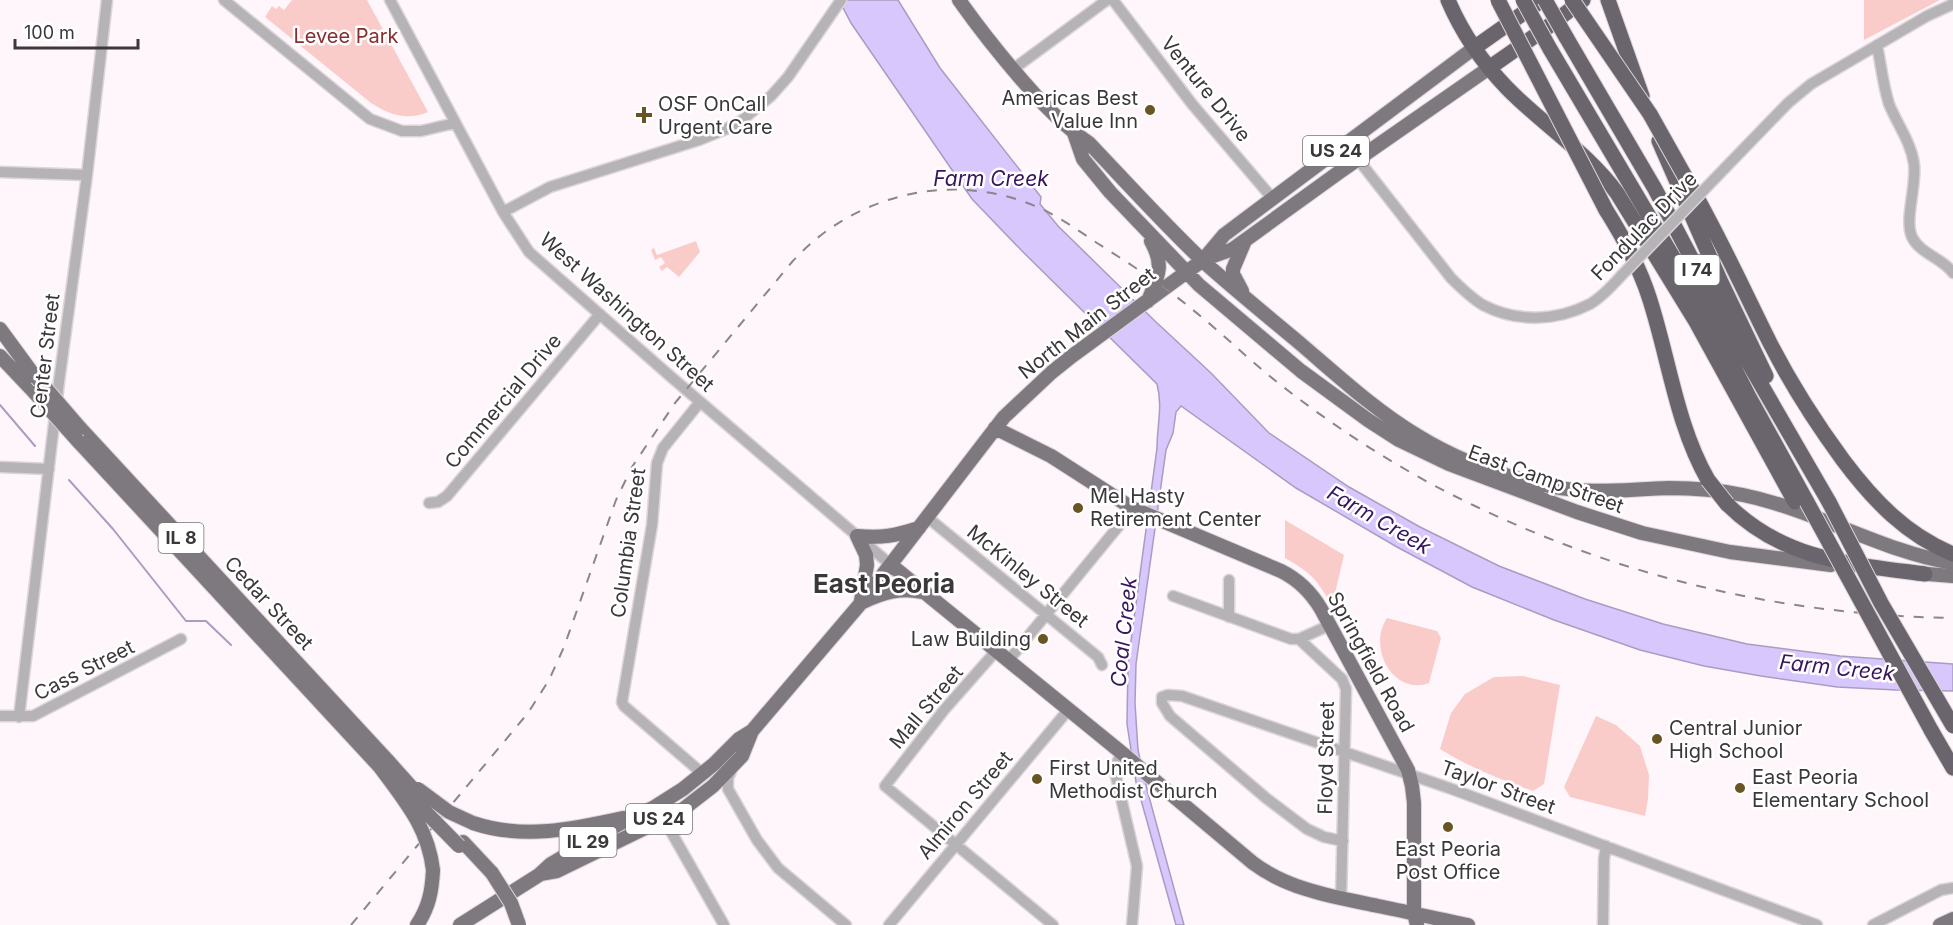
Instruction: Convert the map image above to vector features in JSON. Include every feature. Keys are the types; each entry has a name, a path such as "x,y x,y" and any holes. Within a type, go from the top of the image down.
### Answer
{"highway":[{"path":"1448,0 1462,31 1489,68 1508,89 1603,175 1617,193 1695,320 1801,502"},
{"path":"1498,0 1646,287 1685,431 1695,457 1708,480 1727,504 1761,533 1801,552 1853,564 1924,574"},
{"name":"I 74","path":"1523,0 1705,311 1801,502 1953,768"},
{"name":"North Main Street","path":"1474,48 1544,0"},
{"name":"I 74","path":"1544,0 1655,189 1710,296 1828,502 1881,603 1953,726"},
{"path":"1572,0 1650,114 1708,216 1778,358 1827,439 1859,480 1899,522 1931,544 1953,554"},
{"name":"North Main Street","path":"1489,68 1583,0"},
{"path":"1608,0 1661,147 1715,270 1780,405 1785,429"}],"main road":[{"name":"East Camp Street","path":"959,0 1012,70 1056,117 1089,143 1203,260 1345,382 1404,428 1478,465 1525,480 1566,489 1609,492 1670,488 1740,494 1775,502 1810,514 1919,556 1953,563"},
{"name":"North Main Street","path":"891,565 995,428 1052,372 1203,260 1224,235 1474,48"},
{"name":"North Main Street","path":"1203,260 1233,249 1489,68"},
{"path":"1074,133 1083,159 1145,230 1156,250 1160,272 1148,301"},
{"name":"East Camp Street","path":"1145,230 1199,285 1265,343 1334,396 1399,440 1449,464 1610,524 1682,543 1730,552 1953,576"},
{"path":"1246,240 1234,263 1233,274 1247,300"},
{"path":"0,329 35,376"},
{"name":"Cedar Street","path":"0,339 35,376 79,434"},
{"name":"Cedar Street","path":"3,360 79,434 384,764"},
{"name":"Springfield Road","path":"995,428 1051,456 1116,499 1153,518 1290,576 1310,593 1330,625 1409,774 1414,803 1415,919"},
{"path":"857,536 894,537 923,522"},
{"path":"857,536 866,555 867,565 861,603"},
{"path":"891,565 1263,870 1284,882 1415,919 1468,925"},
{"name":"US 24","path":"460,925 539,875 557,871 659,812 739,739 752,731 891,565"},
{"path":"861,603 897,590 924,592"},
{"name":"US 24","path":"639,814 659,812 674,814 698,798 742,756 752,731"},
{"path":"384,764 423,829 431,853 433,870 431,894 428,906 417,925"},
{"name":"IL 8","path":"384,764 440,806 473,824 503,831 565,830 639,814"},
{"name":"IL 8","path":"384,764 489,875 511,903 519,925"},
{"name":"IL 29","path":"539,875 550,864 639,814"},
{"name":"IL 8","path":"489,875 512,925"},
{"path":"1940,925 1953,919"}],"street":[{"name":"Center Street","path":"19,717 107,0"},
{"path":"224,0 370,119 402,131 421,131 455,123"},
{"name":"West Washington Street","path":"390,0 503,212 529,252 891,565"},
{"path":"503,212 550,188 699,140 733,125 771,96 788,76 841,0"},
{"path":"1012,70 1107,0"},
{"name":"Venture Drive","path":"1113,0 1192,104 1273,199"},
{"name":"Fondulac Drive","path":"1346,144 1451,279 1464,291 1483,305 1498,311 1525,317 1560,315 1590,304 1606,292 1788,103 1811,84 1927,16 1953,4"},
{"path":"1877,45 1888,102 1908,144 1914,164 1910,233 1919,246 1953,273"},
{"path":"0,172 87,175"},
{"name":"Commercial Drive","path":"429,503 438,502 447,496 600,314"},
{"name":"Columbia Street","path":"700,402 663,448 657,463 652,525 622,702 703,774"},
{"path":"0,467 49,469"},
{"path":"1008,661 1126,517"},
{"name":"McKinley Street","path":"923,522 1047,615 1098,657 1102,665"},
{"path":"1229,580 1229,616"},
{"path":"1173,596 1291,639 1299,639 1330,625"},
{"name":"Cass Street","path":"0,716 33,716 181,639"},
{"name":"Floyd Street","path":"1299,639 1342,679 1346,696 1341,898"},
{"name":"Mall Street","path":"956,844 885,786 944,710 996,651"},
{"name":"Taylor Street","path":"1342,841 1324,837 1307,829 1266,798 1170,716 1164,708 1162,697 1182,696 1345,751 1817,925"},
{"name":"Almiron Street","path":"889,925 1069,709"},
{"path":"1127,757 1114,768 1137,866 1132,925"},
{"path":"734,765 728,776 727,787 768,857 846,925"},
{"path":"698,798 708,792 720,791 727,794 737,805"},
{"path":"659,812 724,925"},
{"path":"956,844 1053,925"},
{"path":"1603,925 1606,846"},
{"path":"1873,925 1941,890 1953,888"}],"green space":[{"name":"Levee Park","path":"292,0 367,0 428,112 413,116 399,115 371,103 265,17 272,6 276,9 279,6 284,10"},
{"path":"1864,0 1940,0 1864,40"},
{"path":"696,241 700,252 679,277 667,267 662,271 659,267 665,263 661,257 655,260 651,250 654,248 657,255"},
{"path":"1285,520 1344,555 1332,606 1313,578 1285,558"},
{"path":"1387,618 1437,631 1441,638 1429,683 1416,685 1404,682 1387,666 1380,642"},
{"path":"1523,676 1560,685 1544,784 1533,791 1485,773 1440,749 1451,713 1465,694 1494,677"},
{"path":"1596,716 1616,725 1640,746 1649,775 1645,816 1570,797 1564,787"}],"water":[{"name":"Farm Creek","path":"839,0 898,0 940,68 1041,197 1040,204 1058,226 1211,373 1269,433 1349,487 1420,527 1499,566 1585,599 1663,624 1747,644 1840,656 1953,664 1953,691 1837,687 1704,666 1640,650 1554,620 1472,587 1397,547 1296,488 1181,406 1176,412 1173,433 1166,450 1136,664 1135,703 1138,750 1184,925 1176,925 1136,782 1127,724 1128,663 1157,448 1160,408 1157,384 972,199 851,23"}],"waterway":[{"path":"0,405 35,446"},
{"path":"69,480 113,529 186,621 206,621 231,645"}],"railway":[{"path":"351,925 528,713 549,680 564,647 616,500 632,467 675,403 792,262 816,239 842,221 871,206 919,192 973,190 991,193 1025,202 1056,216 1170,292 1277,382 1348,434 1449,493 1532,532 1649,573 1708,588 1829,610 1953,618"}],"place":[{"name":"Americas Best Value Inn","path":"1150,110"},
{"name":"OSF OnCall Urgent Care","path":"644,115"},
{"name":"Mel Hasty Retirement Center","path":"1078,508"},
{"name":"Law Building","path":"1043,639"},
{"name":"Central Junior High School","path":"1657,739"},
{"name":"First United Methodist Church","path":"1037,779"},
{"name":"East Peoria Elementary School","path":"1740,788"},
{"name":"East Peoria Post Office","path":"1448,827"}],"district":[{"name":"East Peoria","path":"884,584"}],"water label":[{"name":"Coal Creek","path":"1124,632"}]}
